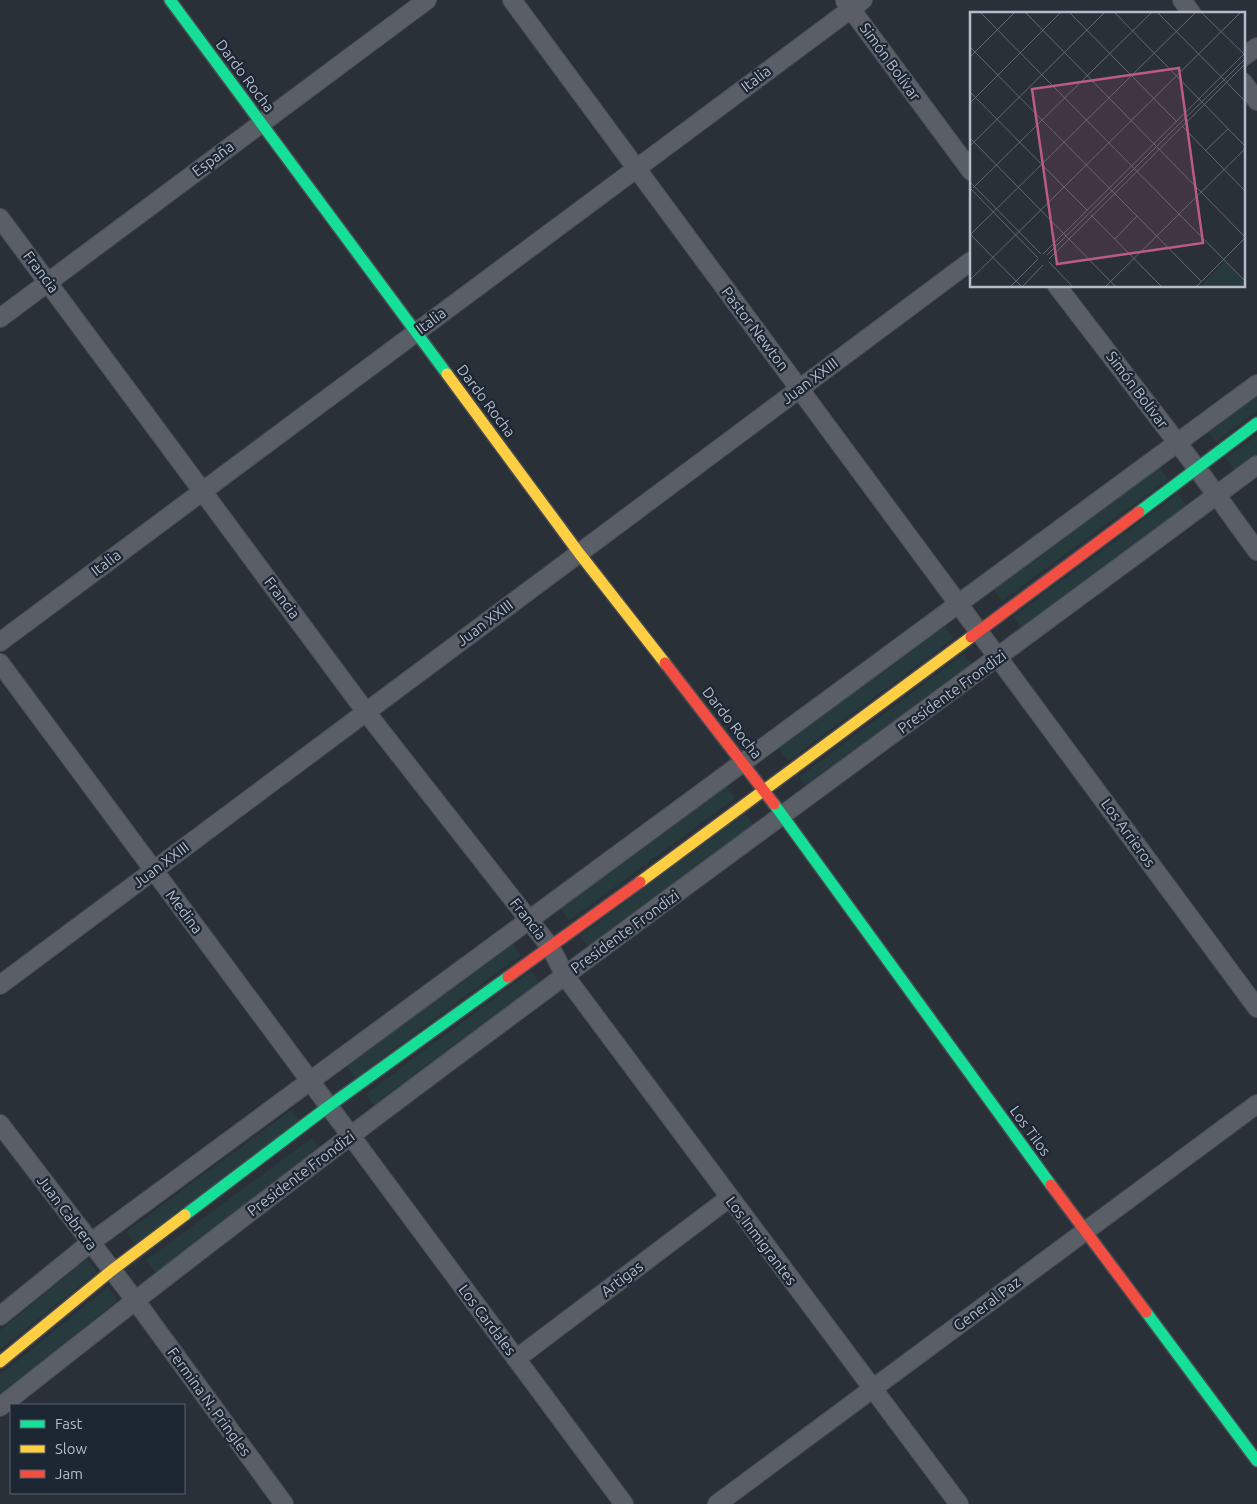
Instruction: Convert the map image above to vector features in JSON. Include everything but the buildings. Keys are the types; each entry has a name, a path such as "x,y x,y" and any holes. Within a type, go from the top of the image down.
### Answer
{"street":[{"name":"Dardo Rocha","path":"170,0 579,552 744,763 782,817"},
{"name":"España","path":"0,318 427,0"},
{"name":"Pastor Newton","path":"512,0 999,658"},
{"path":"1182,0 1191,12"},
{"name":"Italia","path":"0,642 636,169 852,3"},
{"name":"Simón Bolívar","path":"852,3 970,171"},
{"path":"1244,56 1257,47"},
{"path":"1244,83 1257,101"},
{"name":"Francia","path":"0,218 366,712 551,948 565,976"},
{"name":"Juan XXIII","path":"0,985 970,262"},
{"name":"Simón Bolívar","path":"1059,288 1196,467 1257,551"},
{"path":"0,1316 90,1243 311,1083 1257,384"},
{"name":"Presidente Frondizi","path":"0,1362 111,1271 329,1106 551,948 764,792 1257,423"},
{"name":"Presidente Frondizi","path":"0,1407 135,1300 565,976 999,658 1257,465"},
{"name":"Los Arrieros","path":"999,658 1257,1008"},
{"name":"Medina","path":"0,663 351,1137"},
{"name":"Los Tilos","path":"782,817 1085,1231 1257,1461"},
{"name":"Los Inmigrantes","path":"565,976 959,1504"},
{"name":"General Paz","path":"717,1504 1257,1104"},
{"name":"Juan Cabrera","path":"0,1124 135,1300"},
{"name":"Los Cardales","path":"351,1137 624,1504"},
{"name":"Artigas","path":"516,1359 729,1198"},
{"name":"Fermina N. Pringles","path":"135,1300 284,1504"}],"green space":[{"path":"1257,391 1257,411 1216,442 1206,429"},
{"path":"1257,435 1257,455 1236,471 1226,458"},
{"path":"1158,466 1168,479 1002,601 993,589"},
{"path":"1178,494 1188,507 1023,630 1013,617"},
{"path":"944,625 954,638 788,761 778,748"},
{"path":"964,654 974,667 808,789 799,777"},
{"path":"725,785 735,798 569,921 560,908"},
{"path":"745,814 755,826 589,949 580,936"},
{"path":"511,942 521,955 355,1078 346,1065"},
{"path":"531,971 541,984 375,1107 366,1094"},
{"path":"292,1109 301,1122 136,1245 126,1232"},
{"path":"312,1138 322,1151 156,1273 146,1260"},
{"path":"87,1259 97,1272 0,1350 0,1330"},
{"path":"108,1287 118,1300 0,1395 0,1375"}],"traffic: fast":[{"path":"170,0 447,374"},
{"path":"1139,512 1257,423"},
{"path":"774,804 1051,1185"},
{"path":"185,1215 329,1106 508,977"},
{"path":"1146,1312 1257,1461"}],"traffic: slow":[{"path":"447,374 579,553 665,663"},
{"path":"640,882 971,637"},
{"path":"0,1362 111,1271 185,1215"}],"traffic: jam":[{"path":"971,637 1139,512"},
{"path":"665,663 774,804"},
{"path":"508,977 640,882"},
{"path":"1051,1185 1146,1312"}]}
